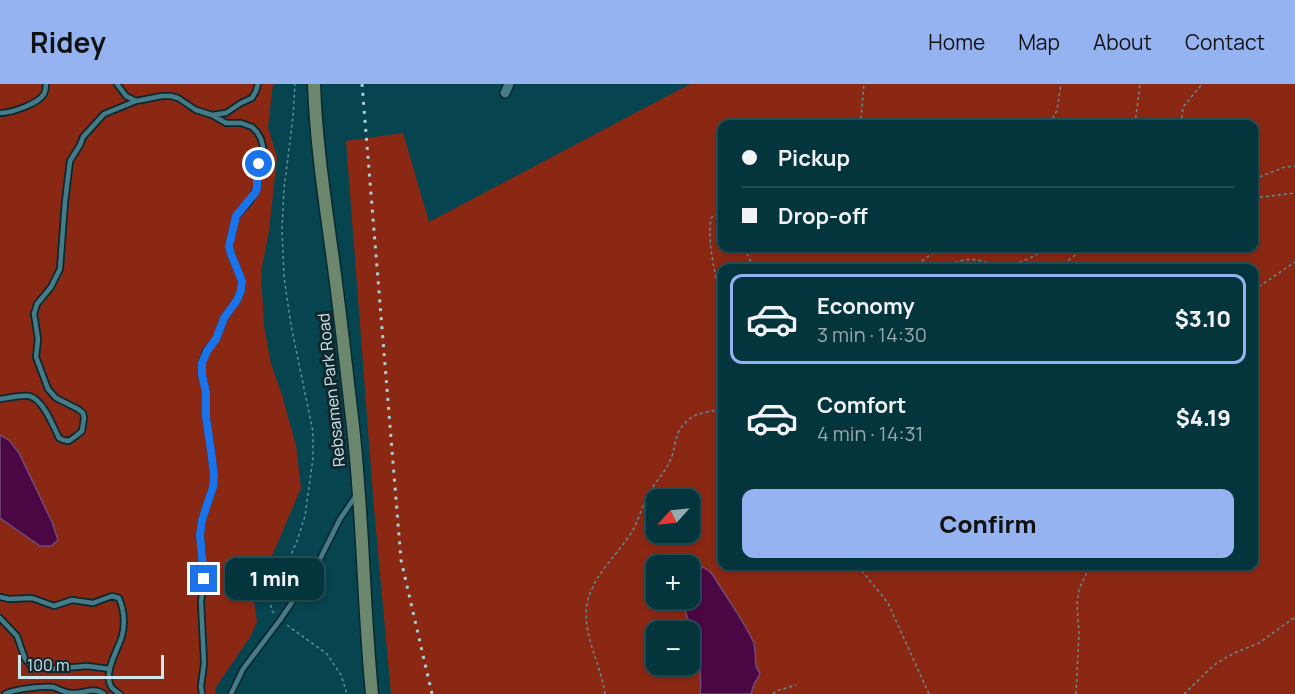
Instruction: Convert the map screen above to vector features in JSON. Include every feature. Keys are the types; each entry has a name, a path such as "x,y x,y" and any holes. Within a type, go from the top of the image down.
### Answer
{"street":[{"name":"Rebsamen Park Road","path":"314,84 319,155 351,409 372,694"}],"lane":[{"path":"0,113 10,113 41,97 45,92 46,84"},
{"path":"117,84 126,96 136,101"},
{"path":"212,115 226,113 252,98 258,84"},
{"path":"0,399 21,396 34,398 43,407 59,438 63,441 69,441 82,430 84,417 82,413 56,398 48,389 36,357 38,339 34,309 51,287 60,268 64,202 70,161 81,145 83,136 99,118 136,101 171,96 226,123 241,123 258,132 263,147 257,172 257,188 250,201 236,216 229,246 242,281 241,290 224,318 216,339 202,363 214,477 200,535 204,579 201,602 204,663 202,694"},
{"path":"231,694 243,669 316,567 340,519 358,492"},
{"path":"0,597 9,600 32,598 54,606 72,600 93,603 112,596 119,598 124,620 109,679 112,687 120,694"},
{"path":"0,618 17,636 25,659 31,666 51,669 87,666 110,669"},
{"path":"5,694 17,689 47,687 70,693 89,690 100,691 104,694"}],"path":[{"path":"295,84 284,189 282,230 284,277 291,325 313,432 313,458 302,524 289,559 271,591 270,601 272,611 280,620 327,654 341,675 346,694"},
{"path":"860,120 864,84"},
{"path":"1052,120 1057,110 1061,84"},
{"path":"1135,120 1140,84"},
{"path":"1181,120 1183,106 1202,84"},
{"path":"1258,178 1285,166 1295,166"},
{"path":"1258,198 1295,193"},
{"path":"718,213 711,218 710,228 718,291"},
{"path":"918,264 934,252"},
{"path":"1014,264 1041,252"},
{"path":"1064,264 1079,252"},
{"path":"953,264 962,260 974,259 990,264"},
{"path":"1258,287 1295,262"},
{"path":"605,694 588,624 587,606 590,594 604,567 633,528 650,492 670,460 682,425 690,417 718,411"},
{"path":"861,570 888,603 929,694"},
{"path":"1076,694 1079,633 1077,605 1079,590 1088,570"},
{"path":"1184,694 1222,660 1234,652 1267,639 1295,617"},
{"path":"773,694 796,685"}],"shaded area":[{"path":"0,84 273,84 268,127 277,157 269,231 261,272 264,326 271,364 296,446 301,488 272,556 252,590 257,622 250,637 216,687 215,694 0,694"},
{"path":"690,84 1295,84 1295,694 391,694 374,508 346,141 403,133 429,222"},
{"path":"0,435 9,440 19,453 52,522 58,540 51,546 40,546 0,518"},
{"path":"700,566 713,575 753,641 756,666 760,673 751,694 700,694 700,621 688,621 685,609 700,609"}],"railway":[{"path":"362,84 401,560 432,694"}],"route":[{"path":"204,579 200,535 214,477 202,363 216,339 224,318 241,290 242,281 229,246 236,216 250,201 257,188 259,164"}]}
